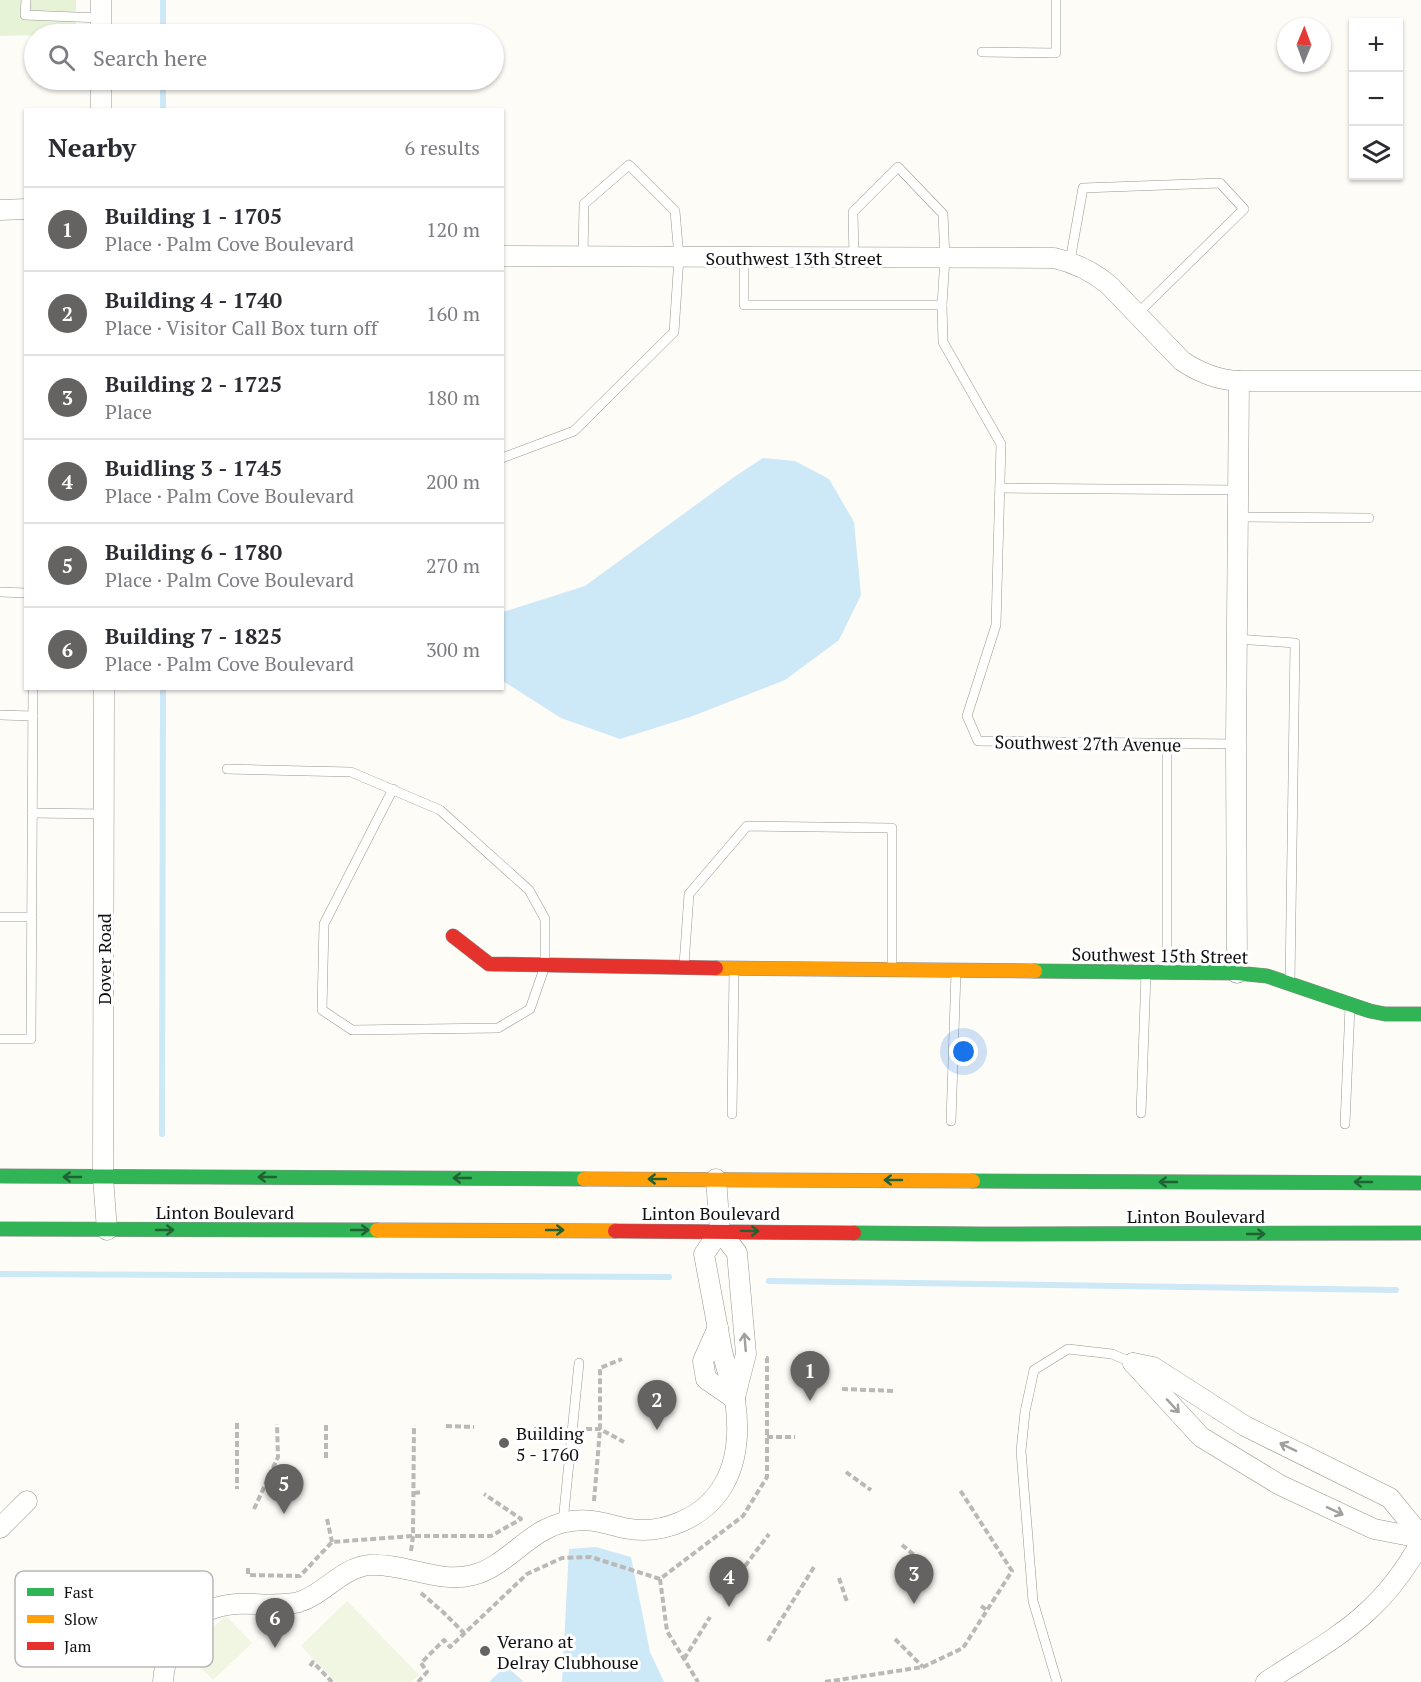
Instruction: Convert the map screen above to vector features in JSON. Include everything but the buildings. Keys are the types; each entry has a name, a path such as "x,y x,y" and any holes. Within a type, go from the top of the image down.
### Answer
{"main road":[{"name":"Southwest 15th Street","path":"453,936 489,964 1236,973 1267,976 1350,1005 1385,1014 1421,1014"},
{"name":"Linton Boulevard","path":"0,1176 1421,1183"},
{"name":"Linton Boulevard","path":"0,1229 981,1234 1421,1233"}],"street":[{"path":"101,90 101,108"},
{"path":"0,210 24,209"},
{"name":"Southwest 13th Street","path":"504,256 1054,258 1077,264"},
{"path":"1077,264 1109,285 1182,361 1209,376 1239,381 1421,381"},
{"path":"1236,973 1239,381"},
{"name":"Dover Road","path":"104,690 104,1177 106,1230"},
{"path":"716,1179 720,1231 737,1254 746,1354 735,1399"},
{"path":"213,1609 236,1604 297,1602 313,1597 339,1577 367,1565 385,1565 440,1577 472,1576 488,1570 536,1534 563,1522 594,1520 639,1530 670,1526 692,1517 704,1508 720,1490 731,1469 736,1445 735,1399 704,1254 720,1231"},
{"path":"1133,1364 1201,1437 1280,1485 1374,1529 1421,1539"},
{"path":"1133,1364 1153,1367 1245,1426 1390,1498 1421,1539"},
{"path":"0,1528 27,1501"},
{"path":"1266,1682 1342,1632 1368,1611 1391,1587 1411,1560 1421,1539"},
{"path":"164,1682 165,1667"}],"lane":[{"path":"26,0 25,15 101,17"},
{"path":"982,52 1056,53 1056,0"},
{"path":"504,457 574,431 674,332 679,257 675,211 629,165 584,204 583,257"},
{"name":"Southwest 27th Avenue","path":"854,258 853,212 898,167 943,214 945,258 942,305 943,342 1001,444 996,625 967,716 978,741 1236,744"},
{"path":"1077,264 1083,188 1220,183 1244,209 1137,314"},
{"path":"744,258 744,305 942,305"},
{"path":"1000,488 1238,490"},
{"path":"1238,517 1369,518"},
{"path":"0,592 24,593"},
{"path":"1237,639 1295,644 1290,984"},
{"path":"0,1039 31,1039 33,690"},
{"path":"0,715 33,716"},
{"path":"1167,744 1167,972"},
{"path":"227,769 351,772 393,789 440,810 529,890 545,919 545,966 530,1009 498,1028 352,1030 322,1010 324,924 393,789"},
{"path":"32,813 105,814"},
{"path":"684,967 689,894 747,826 892,828 892,969"},
{"path":"0,917 32,917"},
{"path":"732,1114 734,968"},
{"path":"951,1121 956,970"},
{"path":"1141,1113 1146,972"},
{"path":"1345,1124 1350,1005"},
{"path":"1057,1682 1033,1601 1021,1450 1025,1412 1034,1370 1068,1349 1112,1354 1133,1364"},
{"path":"563,1522 579,1363"}],"path":[{"path":"842,1389 895,1391"},
{"path":"237,1423 237,1489"},
{"path":"254,1509 278,1457 277,1424"},
{"path":"326,1424 326,1458"},
{"path":"414,1425 413,1536 406,1581 464,1633"},
{"path":"446,1426 474,1427"},
{"path":"534,1429 600,1429 624,1442"},
{"path":"767,1437 795,1437"},
{"path":"846,1472 871,1490"},
{"path":"825,1682 923,1667 963,1648 1012,1571 960,1490"},
{"path":"414,1493 422,1492"},
{"path":"248,1568 248,1575 300,1576 332,1542 413,1536 491,1536 521,1519 484,1494"},
{"path":"327,1519 332,1542"},
{"path":"745,1566 769,1534"},
{"path":"902,1545 931,1569"},
{"path":"418,1682 428,1672 420,1663 444,1640 450,1647 526,1574 562,1558 591,1557 640,1572"},
{"path":"768,1641 814,1567"},
{"path":"839,1578 847,1602"},
{"path":"660,1579 667,1631 698,1682"},
{"path":"981,1606 987,1610"},
{"path":"684,1659 710,1617"},
{"path":"895,1639 923,1667"},
{"path":"310,1665 313,1662 332,1682"}],"green space":[{"path":"0,0 76,0 76,24 24,24 24,35 0,36"},
{"path":"347,1601 419,1675 412,1682 336,1682 301,1646"},
{"path":"226,1616 252,1643 213,1680 200,1667 213,1667 213,1628"}],"water":[{"path":"763,458 795,461 829,479 854,522 861,595 839,640 785,680 690,717 620,739 561,718 504,682 504,612 585,586"},
{"path":"596,1547 631,1557 650,1652 664,1682 562,1682 569,1549"},
{"path":"506,1666 523,1681 489,1682"}],"waterway":[{"path":"163,0 163,24"},
{"path":"163,90 163,108"},
{"path":"162,1134 163,690"},
{"path":"0,1274 669,1277"},
{"path":"769,1281 1396,1290"}],"traffic: fast":[{"path":"1035,971 1237,973 1267,976 1370,1011 1385,1014 1421,1014"},
{"path":"0,1176 584,1179"},
{"path":"973,1181 1421,1183"},
{"path":"0,1229 377,1230"},
{"path":"854,1233 1421,1233"}],"traffic: slow":[{"path":"716,968 1035,971"},
{"path":"584,1179 973,1181"},
{"path":"377,1230 615,1231"}],"traffic: jam":[{"path":"453,936 489,964 716,968"},
{"path":"615,1231 854,1233"}],"place":[{"name":"Building 1 - 1705","path":"810,1401"},
{"name":"Building 4 - 1740","path":"657,1430"},
{"name":"Building 5 - 1760","path":"504,1443"},
{"name":"Building 6 - 1780","path":"284,1514"},
{"name":"Building 2 - 1725","path":"914,1604"},
{"name":"Buidling 3 - 1745","path":"729,1607"},
{"name":"Building 7 - 1825","path":"275,1648"},
{"name":"Verano at Delray Clubhouse","path":"485,1651"}]}
